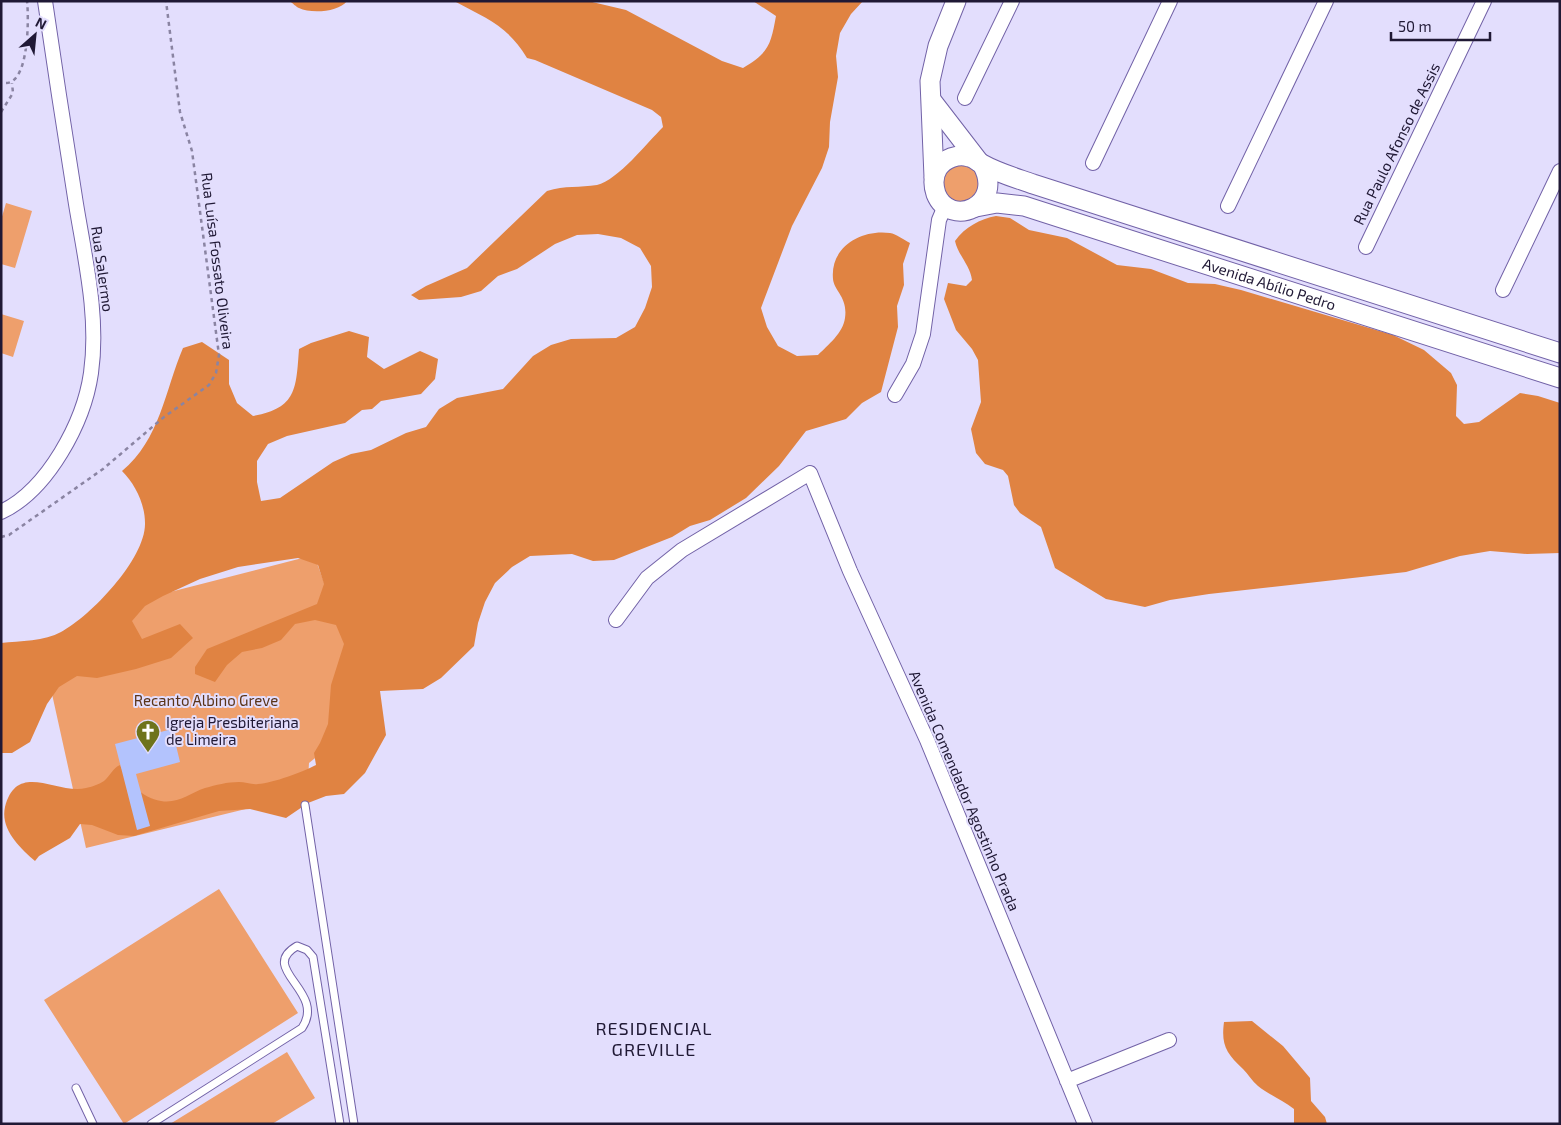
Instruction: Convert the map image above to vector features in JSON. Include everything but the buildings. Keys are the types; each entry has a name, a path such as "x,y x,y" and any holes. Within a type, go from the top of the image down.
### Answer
{"street":[{"name":"Rua Salermo","path":"1,512 42,482 61,454 76,422 91,374 92,303 45,1"},
{"path":"932,101 988,175 989,187 985,199 976,207 961,211 945,206 938,198 934,188 930,81 938,46 956,1"},
{"path":"965,98 1012,1"},
{"path":"1093,163 1170,1"},
{"path":"1228,206 1326,1"},
{"name":"Rua Paulo Afonso de Assis","path":"1366,247 1484,1"},
{"path":"934,177 939,167 953,158 969,157 980,163"},
{"name":"Avenida Abílio Pedro","path":"980,163 1033,184 1560,353"},
{"path":"1503,290 1560,171"},
{"name":"Avenida Abílio Pedro","path":"976,207 996,203 1024,206 1560,378"},
{"path":"895,395 913,364 923,334 939,220 945,206"},
{"name":"Avenida Comendador Agostinho Prada","path":"616,620 647,578 682,550 810,473 850,571 927,740 1085,1124"},
{"path":"1067,1082 1169,1040"}],"lane":[{"path":"305,805 354,1124"},
{"path":"151,1124 302,1028 308,1018 308,1006 303,994 285,970 285,958 289,951 297,946 306,950 313,957 340,1124"},
{"path":"76,1088 93,1124"}],"path":[{"path":"1,112 14,93 12,83 20,72 24,58 29,26 27,1"},
{"name":"Rua Luísa Fossato Oliveira","path":"1,537 9,535 103,469 164,417 209,385 216,373 219,355 192,151 180,112 166,1"},
{"path":"6,83 12,83"}],"green space":[{"path":"961,164 974,170 980,183 974,196 961,202 948,196 942,183 948,170"},
{"path":"6,203 32,211 15,268 1,264 1,220"},
{"path":"1,314 24,321 13,357 1,353"},
{"name":"Recanto Albino Greve","path":"314,555 365,694 348,731 309,763 307,794 86,848 52,694 135,601"},
{"path":"219,889 298,1013 124,1124 44,1000"},
{"path":"287,1052 315,1098 272,1124 170,1124"}],"shaded area":[{"path":"289,1 347,1 338,8 331,10 310,11 299,8"},
{"path":"454,1 588,1 626,10 722,61 743,68 764,52 770,41 776,16 753,1 863,1 851,14 840,33 836,56 838,77 830,122 829,147 822,168 792,226 761,308 767,327 778,346 797,356 818,355 838,334 844,323 845,305 833,279 833,268 842,249 858,237 879,233 890,233 910,243 903,264 904,285 897,306 898,327 881,392 862,403 846,419 806,431 779,466 746,498 710,520 690,526 672,537 614,560 593,561 572,554 530,556 512,567 495,583 485,602 478,623 474,646 441,678 423,689 380,691 386,735 365,773 344,794 326,796 308,803 286,818 250,809 219,811 134,836 118,835 92,825 80,824 70,838 39,856 35,861 12,837 5,823 5,807 11,793 19,785 28,782 39,782 75,789 86,788 104,781 120,765 131,783 142,793 154,799 167,802 178,800 205,788 226,783 253,784 272,782 316,765 314,753 328,724 331,685 344,644 336,625 315,620 295,624 281,640 262,648 242,652 227,665 215,682 195,674 195,667 207,649 317,604 324,584 318,565 298,558 238,567 200,579 145,606 132,621 142,639 180,624 193,638 171,658 97,678 77,676 59,687 47,704 30,742 12,753 1,753 1,643 40,639 61,632 101,600 115,585 137,553 143,537 145,516 138,495 122,471 135,459 153,430 183,348 202,342 229,360 229,384 237,403 253,416 278,408 286,402 295,386 299,349 311,343 349,331 369,337 367,357 384,369 420,351 438,359 435,379 421,394 381,401 372,409 362,410 345,423 287,436 268,444 257,461 257,482 261,501 280,498 333,462 351,454 371,450 406,433 426,427 439,409 457,398 503,389 533,356 551,345 571,339 616,338 635,327 645,308 652,287 651,266 640,248 621,238 598,234 577,235 555,244 517,269 498,276 481,291 461,297 419,300 411,295 426,286 467,268 547,191 597,185 614,176 663,127 661,117 652,110 527,58 504,30"},
{"path":"996,216 1010,218 1029,230 1067,238 1117,265 1151,269 1188,283 1215,284 1241,290 1393,335 1424,350 1451,373 1457,385 1456,416 1464,424 1479,422 1520,393 1560,403 1560,553 1527,554 1490,551 1460,556 1406,572 1209,594 1170,600 1145,607 1106,599 1055,568 1041,527 1020,513 1014,505 1008,476 1003,470 985,464 976,453 971,429 981,402 978,360 972,349 956,330 944,299 948,283 966,286 972,280 955,241 973,224"},
{"path":"1252,1021 1283,1046 1310,1078 1311,1101 1325,1117 1327,1124 1294,1124 1294,1109 1258,1086 1232,1058 1224,1043 1224,1022"}],"place":[{"name":"Igreja Presbiteriana de Limeira","path":"148,753"}],"district":[{"name":"RESIDENCIAL GREVILLE","path":"654,1039"}]}
